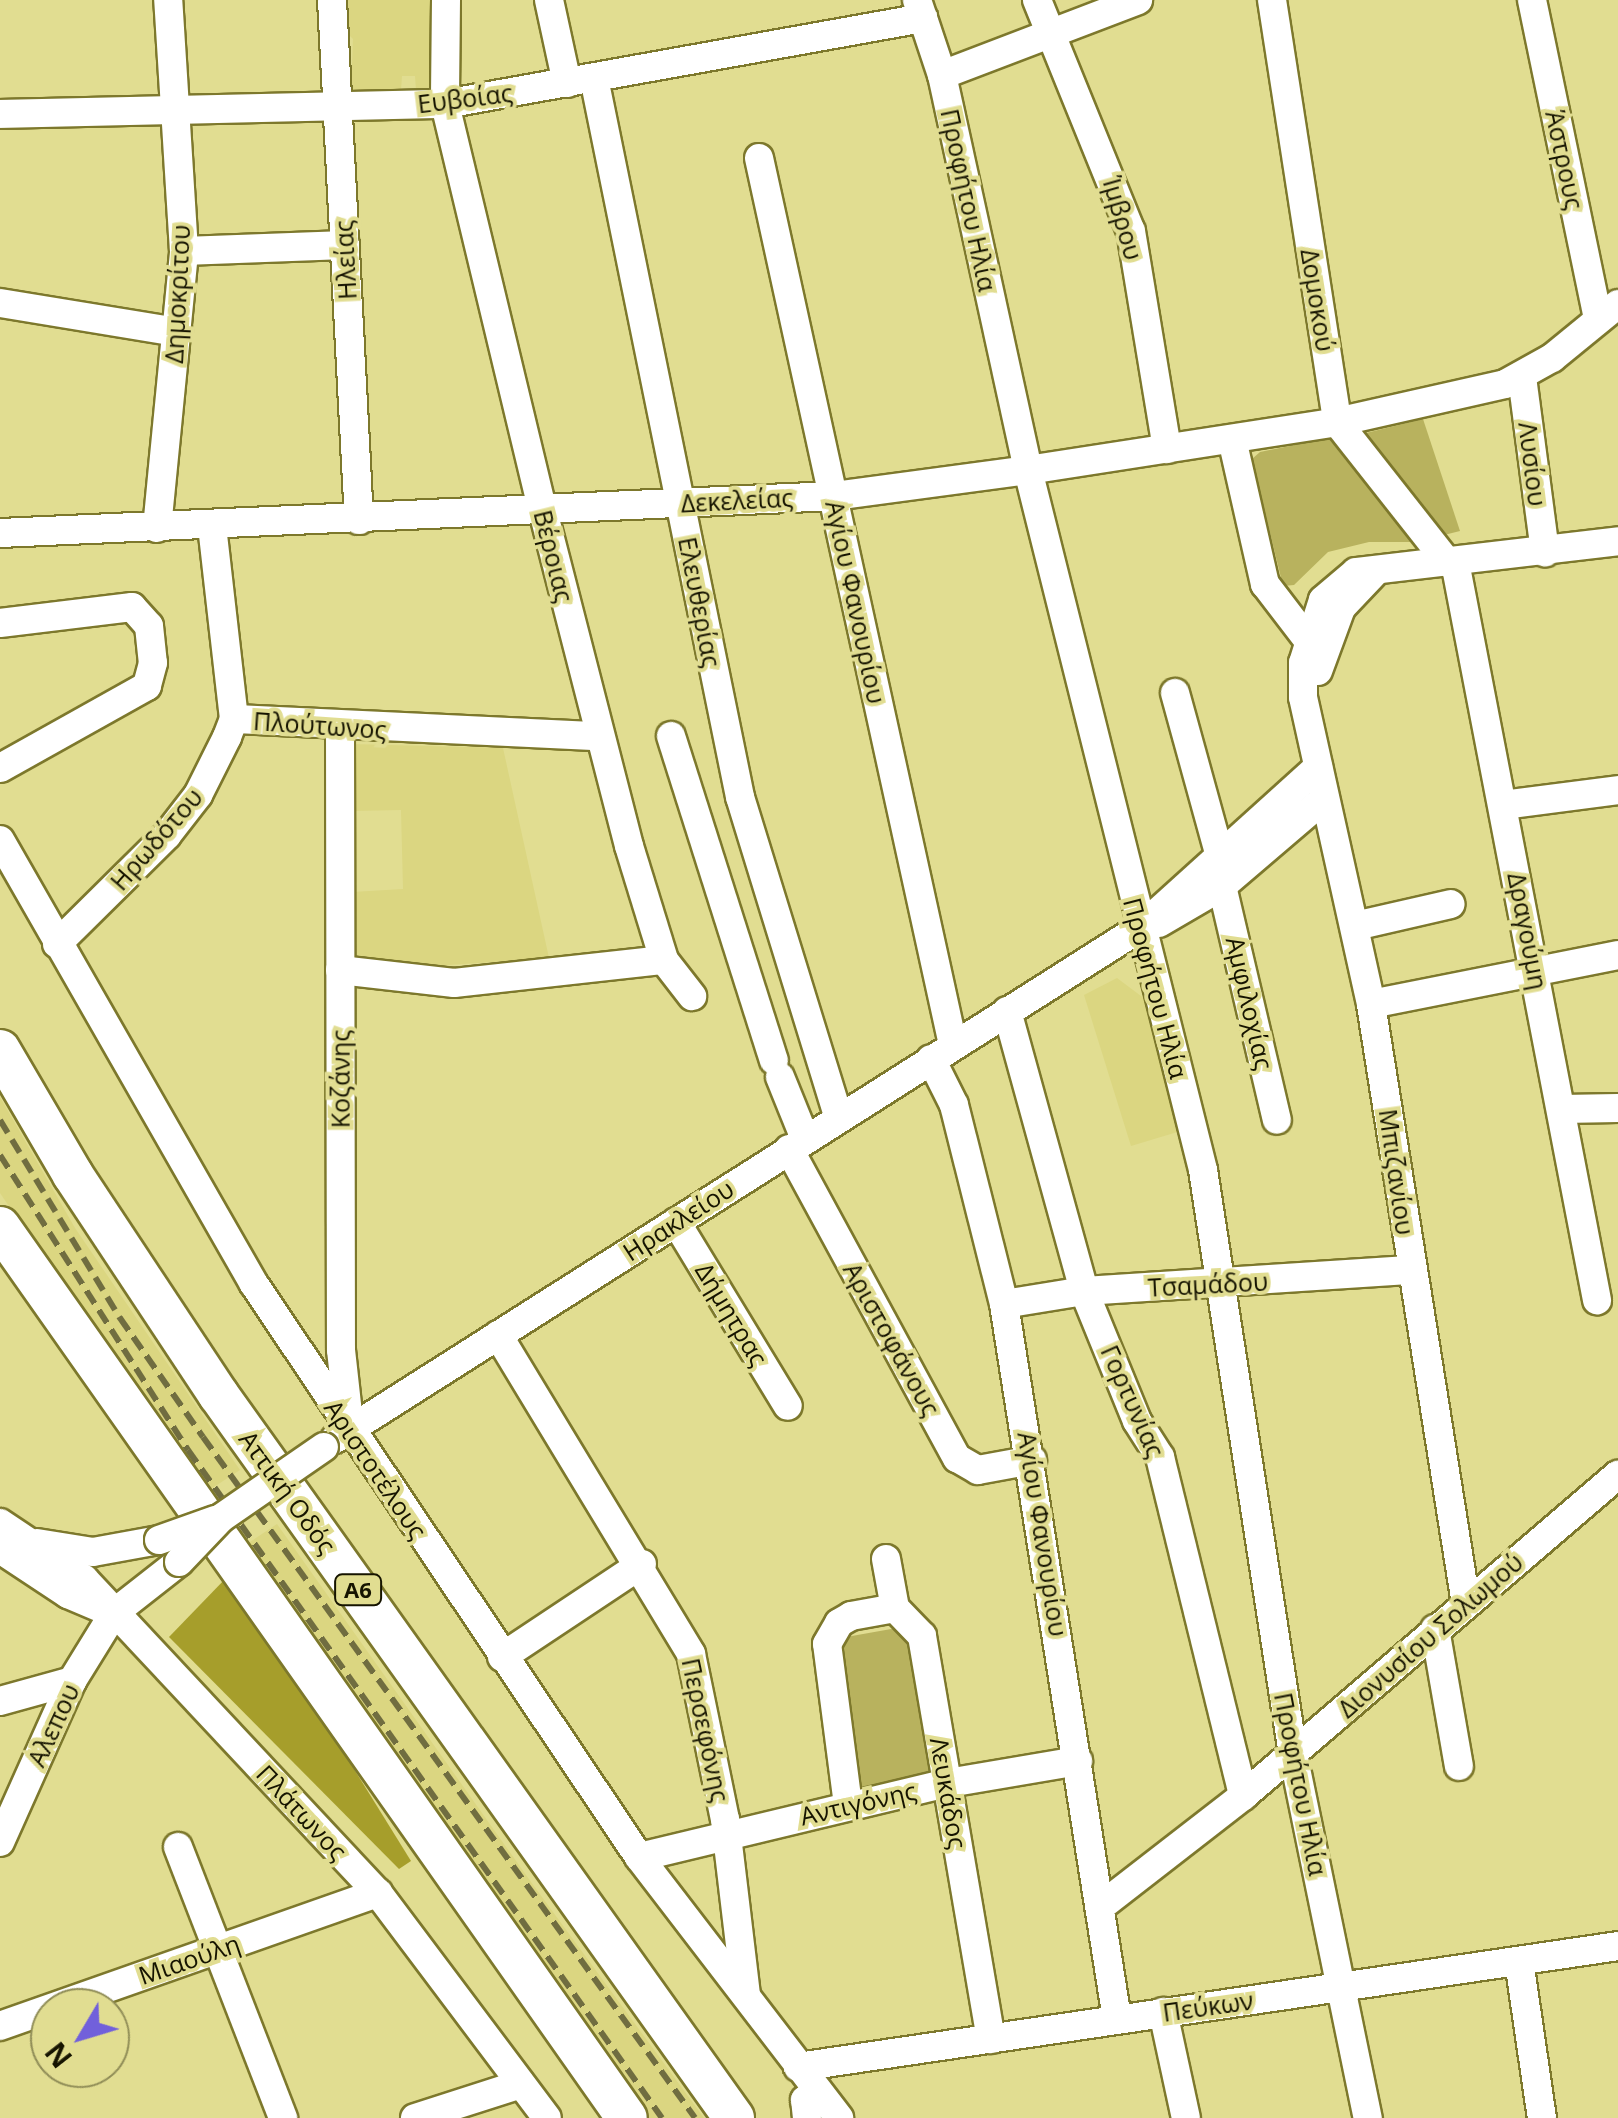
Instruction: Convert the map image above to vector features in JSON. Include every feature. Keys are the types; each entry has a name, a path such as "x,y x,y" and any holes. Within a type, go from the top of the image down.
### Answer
{"highway":[{"name":"Αττική Οδός","path":"0,1050 72,1175 218,1394 734,2118"},
{"path":"0,1227 627,2118"}],"street":[{"name":"Δημοκρίτου","path":"156,528 184,251 168,0"},
{"name":"Ηλείας","path":"332,0 359,520"},
{"name":"Βέροιας","path":"446,0 445,104 542,511 600,736 664,960 692,996"},
{"name":"Ελευθερίας","path":"549,0 580,80 680,503 740,797 839,1118"},
{"name":"Ίμβρου","path":"1037,0 1131,230 1167,449"},
{"path":"942,75 1138,0"},
{"name":"Δομοκού","path":"1272,0 1336,422 1452,562"},
{"name":"Άστρους","path":"1532,0 1608,312"},
{"name":"Ευβοίας","path":"0,114 445,104 920,9"},
{"name":"Προφήτου Ηλία","path":"920,9 942,75 1028,470 1140,928 1204,1170 1293,1754 1368,2118"},
{"name":"Αγίου Φανουρίου","path":"759,158 834,496 942,1052 1004,1304 1032,1460 1117,2019"},
{"path":"184,251 344,246"},
{"path":"0,303 178,332"},
{"name":"Δεκελείας","path":"0,533 834,496 1028,470 1336,422 1522,377 1608,312"},
{"name":"Λυσίου","path":"1522,377 1544,552"},
{"path":"1232,439 1264,584 1316,642"},
{"name":"Πλούτωνος","path":"212,526 234,719 340,728 600,736"},
{"path":"1316,642 1330,590 1356,572 1618,541"},
{"name":"Δραγούμη","path":"1452,562 1536,970 1597,1300"},
{"path":"0,623 132,608 149,626 154,663 147,686 0,768"},
{"name":"Μπιζανίου","path":"1316,642 1302,678 1371,1004 1466,1604"},
{"path":"1176,694 1220,856"},
{"name":"Ηρωδότου","path":"57,944 188,808 234,719"},
{"name":"Κοζάνης","path":"340,728 340,1350 350,1430"},
{"name":"Αριστοφάνους","path":"670,736 777,1069 797,1144 957,1458 978,1470 1032,1460"},
{"name":"Ηρακλείου","path":"179,1562 221,1518 350,1430 1140,928 1220,856 1316,755"},
{"path":"1503,805 1618,790"},
{"name":"Ηρακλείου","path":"1140,928 1172,920 1222,886 1325,798"},
{"name":"Αριστοτέλους","path":"0,840 254,1284 639,1857 839,2118"},
{"name":"Αμφιλοχίας","path":"1222,886 1277,1120"},
{"path":"1355,926 1451,904"},
{"path":"738,951 782,938"},
{"path":"1371,1004 1618,955"},
{"path":"340,970 454,983 664,960"},
{"name":"Γορτυνίας","path":"1007,1011 1084,1291 1137,1421 1160,1457 1243,1796"},
{"path":"1562,1110 1618,1108"},
{"name":"Δήμητρας","path":"676,1222 788,1406"},
{"name":"Τσαμάδου","path":"1004,1304 1084,1291 1412,1270"},
{"name":"Περσεφόνης","path":"498,1335 604,1510 642,1564 692,1654 727,1834 746,1996"},
{"name":"Διονυσίου Σολωμού","path":"1100,1906 1243,1796 1618,1474"},
{"name":"Ηρακλείου","path":"8,1537 93,1552 159,1540 221,1518"},
{"name":"Πλάτωνος","path":"8,1537 84,1580 378,1893 547,2118"},
{"name":"Λευκάδος","path":"886,1559 895,1608 922,1636 990,2039"},
{"name":"Αλεπου","path":"0,1842 72,1680 114,1613 179,1562"},
{"path":"502,1657 642,1564"},
{"path":"848,1805 827,1644 838,1623 852,1616 895,1608"},
{"path":"1435,1630 1459,1766"},
{"path":"0,1701 72,1680"},
{"name":"Αντιγόνης","path":"639,1857 948,1783 1078,1762"},
{"path":"178,1847 283,2118"},
{"name":"Μιαούλη","path":"0,2026 378,1893"},
{"name":"Πεύκων","path":"798,2067 1618,1946"},
{"path":"1519,1961 1542,2118"},
{"path":"1163,2012 1186,2118"},
{"path":"416,2118 521,2084"},
{"path":"807,2118 805,2100 817,2091"}],"shaded area":[{"path":"345,0 432,0 431,89 416,90 415,76 402,76 401,90 351,90 353,39 346,32"},
{"path":"1423,419 1460,531 1436,537 1358,435"},
{"path":"1334,437 1412,542 1369,542 1328,552 1294,585 1283,586 1252,459 1260,452"},
{"path":"351,744 503,748 549,958 435,966 352,955 352,892 403,889 401,810 352,811"},
{"path":"1117,978 1145,999 1184,1130 1131,1146 1084,995"},
{"path":"0,1097 75,1228 240,1470 203,1494 0,1193"},
{"path":"277,1524 704,2118 646,2118 241,1548"},
{"path":"227,1577 411,1861 399,1869 169,1637"},
{"path":"908,1626 935,1776 861,1789 835,1639"}],"railway":[{"path":"0,1120 120,1318 695,2118"},
{"path":"0,1155 188,1450 662,2118"}]}
